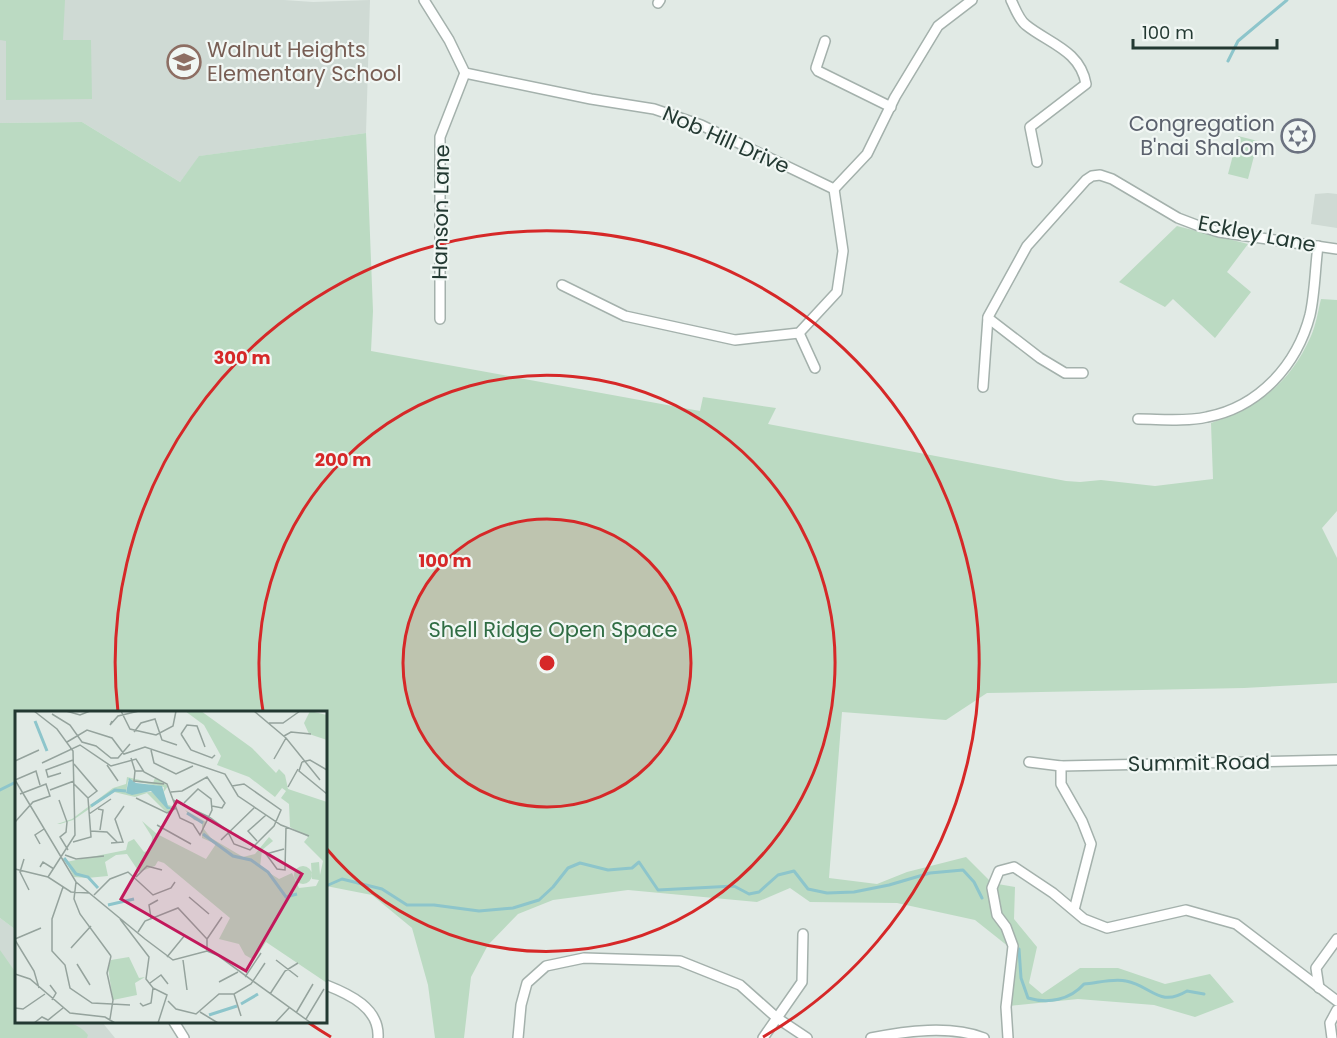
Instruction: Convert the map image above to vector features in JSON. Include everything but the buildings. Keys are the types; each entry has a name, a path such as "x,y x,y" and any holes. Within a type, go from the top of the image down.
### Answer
{"street":[{"path":"424,0 449,40 465,73"},
{"path":"562,285 625,316 735,340 799,333 837,292 843,251 834,189 867,154 891,106 938,26 972,0"},
{"path":"1011,0 1024,24 1055,42 1074,60 1084,74 1086,84 1030,128 1037,162"},
{"path":"825,41 816,68 818,71 891,106"},
{"name":"Nob Hill Drive","path":"465,73 591,99 654,109 701,125 834,189"},
{"name":"Hanson Lane","path":"440,319 440,137 465,73"},
{"name":"Eckley Lane","path":"988,318 1027,246 1076,190 1092,176 1100,175 1112,179 1178,218 1219,232 1337,249"},
{"path":"1138,419 1207,417 1236,408 1256,397 1273,382 1296,352 1310,315 1318,246"},
{"path":"988,318 1040,358 1065,373 1083,373"},
{"path":"983,387 988,318"},
{"path":"799,333 815,368"},
{"name":"Summit Road","path":"1029,762 1061,766 1337,760"},
{"path":"1061,766 1061,784 1082,821 1091,843 1074,910"},
{"path":"1008,1038 1006,1007 1013,946 1006,927 997,915 992,888 999,872 1014,867 1084,919 1107,927 1186,910 1236,924 1337,1001"},
{"path":"763,1038 802,981 803,934"},
{"path":"1319,988 1316,968 1337,939"},
{"path":"518,1038 521,1005 527,983 546,966 584,958 680,961 740,985 777,1018 807,1038"},
{"path":"327,985 345,992 368,1008 378,1031 378,1038"},
{"path":"1332,1038 1330,1023 1337,1010"},
{"path":"175,1023 184,1038"},
{"path":"871,1038 908,1031 969,1033 984,1038"}],"shaded area":[{"name":"Walnut Heights Elementary School","path":"0,0 284,0 313,2 370,0 366,133 200,156 180,182 82,122 0,123"},
{"path":"1315,194 1337,194 1337,228 1311,224"},
{"path":"0,918 15,929 15,1023 103,1023 115,1038 0,1038"}],"green space":[{"path":"0,0 65,0 63,40 91,40 92,99 6,100 6,41 0,40"},
{"name":"Shell Ridge Open Space","path":"82,122 180,182 199,156 366,133 373,311 371,351 700,411 703,397 776,408 768,424 1066,481 1101,480 1155,486 1213,479 1211,423 1244,409 1283,380 1293,368 1311,336 1321,299 1337,300 1337,511 1322,528 1337,558 1337,683 1244,688 987,693 946,720 842,712 829,878 877,884 907,872 966,857 992,883 1015,887 1014,919 1037,947 1029,983 1042,994 1080,968 1118,968 1165,984 1210,974 1234,1002 1195,1017 1154,1005 1078,999 1009,1006 1009,947 975,920 897,903 810,902 790,888 757,902 628,890 553,900 518,914 488,945 471,977 464,1038 435,1038 428,985 412,928 372,895 327,886 327,711 15,711 15,929 0,918 0,123"},
{"path":"1238,136 1258,141 1248,179 1228,174"},
{"path":"1177,226 1248,244 1227,272 1251,292 1215,338 1173,299 1165,307 1119,282"},
{"path":"0,950 15,972 15,1023 68,1023 82,1029 88,1035 87,1038 0,1038"}],"waterway":[{"path":"1228,61 1238,41 1287,0"},
{"path":"0,790 15,782"},
{"path":"327,886 342,879 382,889 407,905 434,905 479,911 513,908 539,900 568,868 580,863 608,870 632,868 639,862 658,890 734,886 749,894 759,892 778,875 794,871 808,889 827,893 854,892 930,873 963,870 974,882 982,898"},
{"path":"1019,949 1021,978 1028,998 1036,1000 1058,999 1072,994 1084,984 1116,980 1135,984 1162,997 1177,996 1187,991 1204,994"}],"place":[{"name":"Walnut Heights Elementary School","path":"184,62"},
{"name":"Congregation B'nai Shalom","path":"1298,136"}]}
